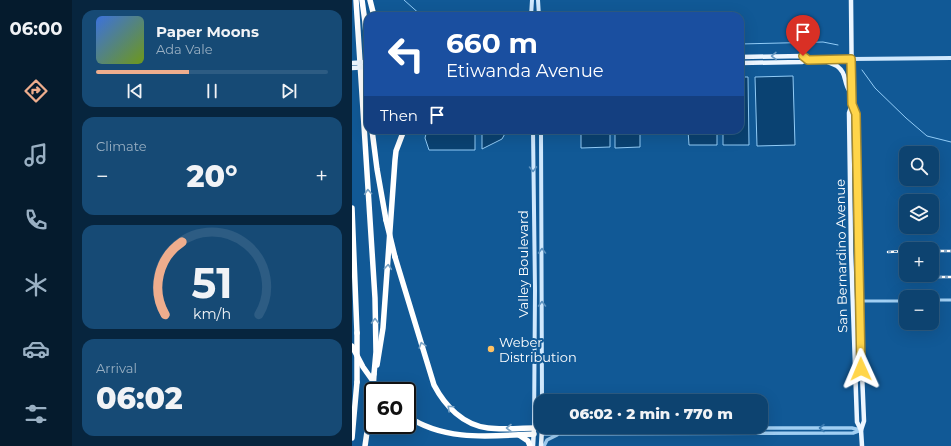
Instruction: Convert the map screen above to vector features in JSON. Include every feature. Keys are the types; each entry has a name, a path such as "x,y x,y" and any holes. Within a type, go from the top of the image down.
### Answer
{"highway":[{"path":"356,0 364,125"},
{"path":"362,0 364,15"},
{"path":"370,0 373,12"},
{"path":"365,134 375,298 376,352 373,382"},
{"path":"373,134 386,220 395,257 434,385 445,404 460,417 473,424 484,427 534,431"},
{"path":"374,374 379,361 396,152 403,134"},
{"path":"352,208 357,334 357,382 352,438"},
{"path":"352,346 363,367 374,382"},
{"path":"416,421 425,426 451,434 473,436 519,435 534,431"},
{"path":"365,446 367,434"},
{"path":"519,435 532,445"}],"main road":[{"path":"531,12 532,0"},
{"path":"537,0 539,12"},
{"name":"San Bernardino Avenue","path":"851,0 852,104 849,113 853,301 857,422 861,430 862,446"},
{"path":"744,57 803,56 808,60"},
{"path":"744,63 802,62 823,59 951,58"},
{"path":"823,59 843,71 846,79 846,85 852,96"},
{"path":"352,63 364,62"},
{"path":"352,68 364,67"},
{"name":"San Bernardino Avenue","path":"852,104 856,114 859,301 864,422 861,430"},
{"name":"Valley Boulevard","path":"533,134 535,290 534,394"},
{"name":"Valley Boulevard","path":"541,134 542,394"},
{"name":"Valley Boulevard","path":"532,445 534,431"},
{"path":"542,434 543,445"}],"street":[{"path":"939,300 951,300"},
{"path":"853,301 899,301"},
{"path":"768,428 852,428 861,430"},
{"path":"768,433 853,433 861,430"},
{"path":"543,445 550,438 560,434"}],"water":[{"path":"793,76 795,145 757,146 755,77"},
{"path":"744,77 748,77 749,145 723,145 723,134 744,134"},
{"path":"426,134 475,134 475,150 429,150 425,138"},
{"path":"482,134 505,134 502,139 482,149"},
{"path":"581,134 610,134 610,147 581,148"},
{"path":"615,134 640,134 640,147 615,148"},
{"path":"688,134 717,134 717,145 689,145"}],"waterway":[{"path":"404,0 418,12"},
{"path":"744,44 823,42 838,45"},
{"path":"862,70 875,88 927,136 951,142"}],"railway":[{"path":"888,252 899,251"},
{"path":"939,251 951,251"},
{"path":"939,277 951,277"}],"place":[{"name":"Weber Distribution","path":"491,349"}],"route":[{"path":"803,56 808,60 851,59 852,104 856,114 861,369"}]}
